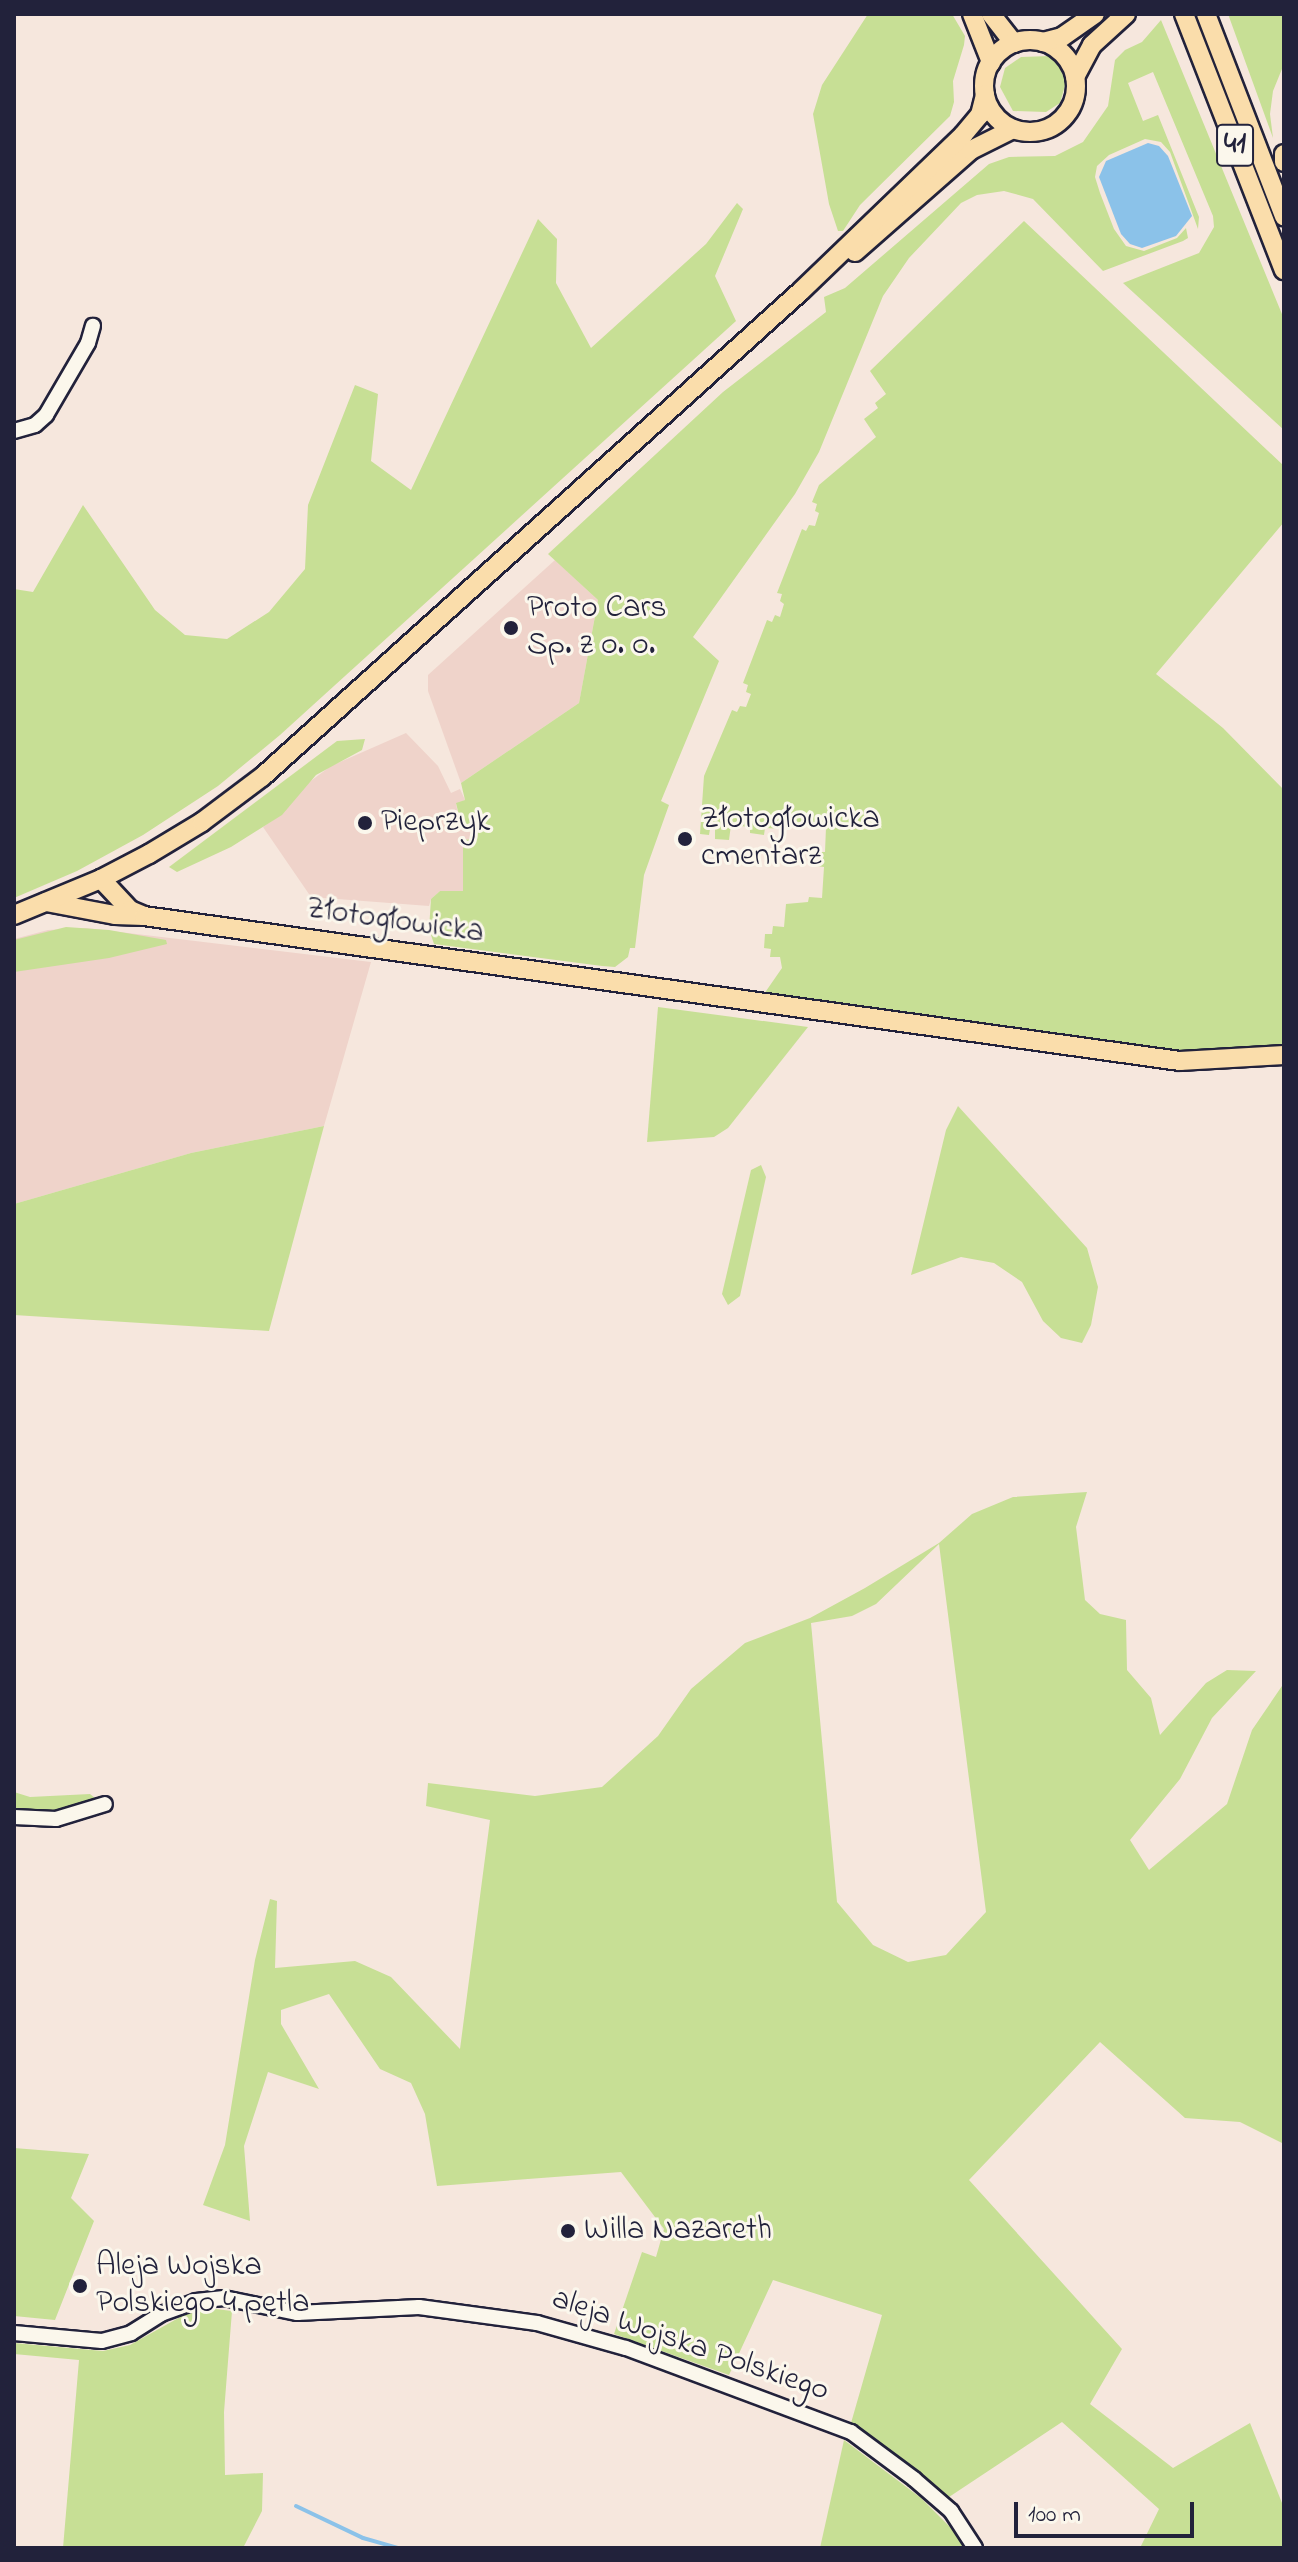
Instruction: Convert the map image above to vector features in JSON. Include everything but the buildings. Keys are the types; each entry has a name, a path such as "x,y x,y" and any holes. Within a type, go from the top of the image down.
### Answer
{"main road":[{"path":"14,915 130,864 202,822 262,777 801,291 980,115 991,62 972,14"},
{"path":"991,14 1014,43"},
{"path":"991,62 1014,43 1043,42 1062,37 1095,14"},
{"path":"1075,77 1092,45 1126,14"},
{"name":"41","path":"1206,14 1284,216"},
{"name":"41","path":"1186,17 1284,270"},
{"path":"985,95 1000,121 1013,129 1041,131 1065,116 1076,91 1075,77 1064,54 1043,42"},
{"path":"801,291 845,261 971,150 1013,129"},
{"path":"1284,154 1284,162"},
{"path":"130,864 127,891 130,902 144,916"},
{"path":"101,879 101,895 115,915"},
{"name":"Złotogłowicka","path":"101,879 130,910 144,916"},
{"name":"Złotogłowicka","path":"46,902 115,915 144,916 1180,1061 1284,1055"}],"street":[{"path":"14,431 35,425 46,415 88,343 93,326"},
{"path":"14,1817 56,1819 105,1804"},
{"name":"aleja Wojska Polskiego","path":"14,2333 102,2341 131,2333 161,2314 215,2298 312,2314 419,2307 502,2316 592,2336 851,2432 902,2469 951,2511 975,2548"}],"shaded area":[{"path":"555,560 598,600 579,703 461,783 428,691 428,675"},
{"name":"Pieprzyk","path":"406,733 438,766 451,793 460,789 465,800 456,804 461,827 471,827 472,839 463,840 463,892 440,891 431,899 429,906 311,897 263,827 282,814 308,783 331,766"},
{"path":"86,928 371,962 324,1126 191,1153 14,1204 14,939 48,930"}],"green space":[{"path":"868,14 952,14 965,36 964,45 953,81 954,102 950,116 860,205 843,231 838,231 829,204 813,114 822,85"},
{"path":"1228,14 1284,14 1284,64 1273,91 1270,114 1273,138"},
{"path":"1161,20 1284,319 1284,430 1123,283 1199,253 1214,227 1213,216 1153,72 1128,83 1143,121 1158,115 1199,217 1198,229 1170,152 1161,142 1145,139 1109,155 1097,166 1095,177 1100,193 1114,229 1126,246 1144,251 1177,238 1186,228 1188,238 1183,241 1103,271 1033,199 1004,191 977,195 961,203 909,258 883,296 819,452 795,494 693,637 719,661 661,801 669,805 644,875 635,948 630,948 628,957 615,967 434,944 429,929 431,899 440,891 463,891 463,840 472,839 471,827 462,828 456,803 465,800 461,783 579,703 598,600 548,554 723,392 826,312 824,297 845,288 989,164 1009,157 1055,156 1083,142 1108,106 1115,60 1125,50 1142,42"},
{"path":"1050,56 1059,66 1066,82 1060,103 1046,112 1013,111 1000,87 1005,68 1021,57"},
{"path":"737,203 743,209 715,276 736,321 280,735 218,786 143,835 77,871 14,898 14,589 33,592 83,505 155,610 185,635 227,639 269,612 305,569 308,505 355,385 378,394 371,461 411,490 538,219 557,239 556,283 591,348 706,244"},
{"path":"1024,221 1284,466 1284,522 1156,674 1223,728 1284,790 1284,1046 1187,1053 764,994 782,968 780,957 770,957 771,949 764,948 765,934 772,934 773,926 784,927 786,904 808,902 809,897 822,898 824,867 816,866 817,852 825,852 826,827 788,824 787,829 765,828 764,835 750,833 750,827 731,825 729,840 715,839 715,829 710,829 709,835 700,834 704,776 732,710 737,712 740,706 746,707 751,694 746,692 748,685 743,683 767,620 772,622 775,615 780,617 784,604 780,601 782,594 777,593 802,529 806,531 809,525 815,526 819,513 815,511 817,504 812,502 819,485 876,437 864,419 878,408 875,403 886,394 870,371"},
{"path":"365,739 362,750 316,775 282,815 231,847 177,872 169,867 337,741"},
{"path":"66,927 109,930 166,940 167,944 109,958 14,972 14,940"},
{"path":"658,1007 808,1027 728,1128 714,1137 647,1142"},
{"path":"958,1106 1087,1248 1098,1287 1091,1325 1082,1343 1061,1338 1043,1321 1022,1282 994,1263 961,1257 911,1275 946,1130"},
{"path":"324,1126 269,1331 14,1315 14,1204 191,1153"},
{"path":"761,1165 766,1177 740,1296 728,1305 722,1294 751,1170"},
{"path":"1087,1492 1076,1527 1085,1600 1100,1614 1126,1620 1127,1670 1151,1698 1160,1735 1206,1683 1227,1670 1256,1671 1212,1718 1180,1779 1130,1840 1149,1870 1227,1804 1252,1730 1284,1683 1284,2144 1240,2122 1185,2118 1100,2042 969,2180 1122,2349 1090,2404 1173,2468 1250,2423 1284,2508 1284,2548 1140,2548 1159,2509 1062,2422 949,2497 851,2423 882,2315 773,2280 729,2375 614,2334 642,2252 656,2257 664,2229 621,2172 437,2186 425,2114 411,2083 380,2069 329,1994 281,2010 281,2024 319,2089 268,2072 244,2146 250,2221 203,2205 225,2145 255,1960 270,1899 277,1901 275,1968 355,1961 391,1977 460,2049 490,1820 426,1806 428,1783 535,1796 602,1787 658,1736 691,1689 745,1643 810,1618 939,1543 972,1514 1013,1497","holes":["939,1544 986,1912 946,1955 908,1962 873,1945 837,1902 811,1623 852,1616 876,1604"]},
{"path":"14,1792 30,1797 90,1794 100,1802 56,1815 33,1814 28,1825 14,1825"},
{"path":"14,2148 89,2154 71,2198 94,2221 55,2320 14,2316"},
{"path":"208,2308 232,2311 224,2412 225,2475 263,2473 262,2511 243,2548 63,2548 79,2360 14,2354 14,2343 103,2351 130,2345 182,2316"},
{"path":"844,2440 921,2498 957,2534 965,2548 820,2548"}],"water":[{"path":"1148,143 1159,146 1168,156 1192,216 1176,236 1142,248 1130,244 1121,234 1099,177 1106,161"}],"waterway":[{"path":"296,2506 363,2538 398,2548"}],"place":[{"name":"Proto Cars Sp. z o. o.","path":"511,628"},
{"name":"Pieprzyk","path":"365,823"},
{"name":"Złotogłowicka cmentarz","path":"685,839"},
{"name":"Willa Nazareth","path":"568,2231"},
{"name":"Aleja Wojska Polskiego 4 pętla","path":"80,2286"}]}
